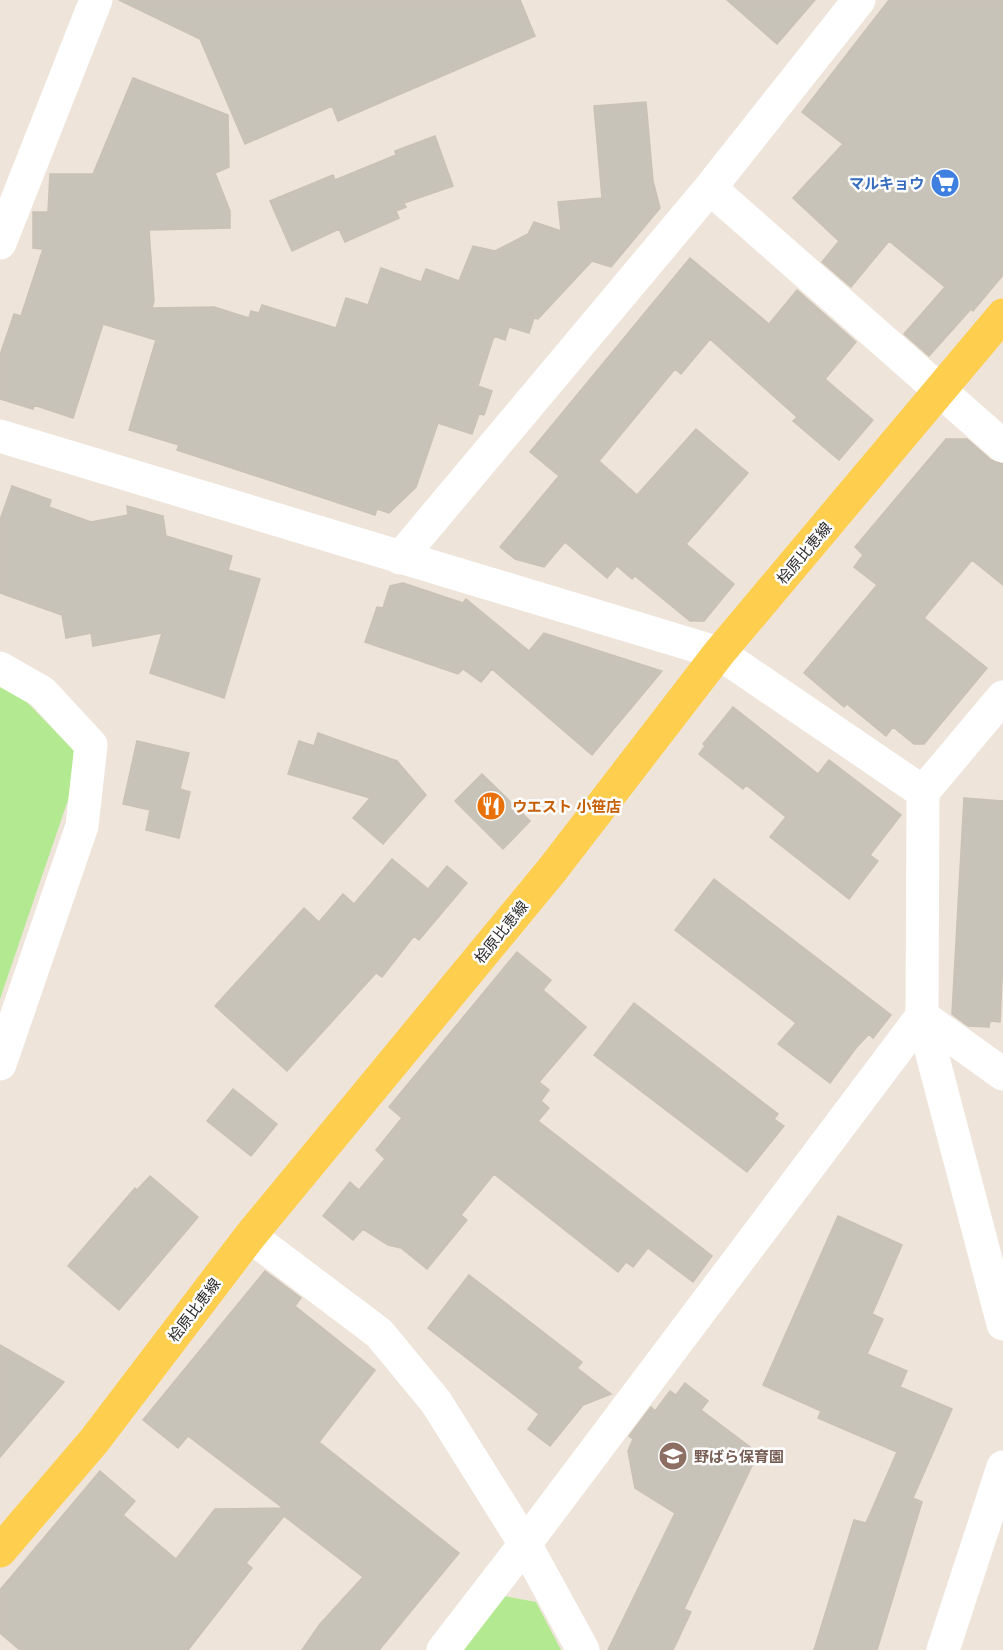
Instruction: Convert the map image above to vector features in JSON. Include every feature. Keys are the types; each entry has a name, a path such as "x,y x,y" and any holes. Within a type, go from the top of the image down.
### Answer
{"main road":[{"name":"桧原比恵線","path":"0,1551 94,1441 250,1236 552,870 719,654 1003,315"}],"street":[{"path":"0,243 96,0"},
{"path":"400,558 710,189 859,0"},
{"path":"710,189 1003,446"},
{"path":"0,436 719,654 923,792"},
{"path":"0,668 42,692 91,745 82,826 0,1065"},
{"path":"1003,697 923,792 922,1016 1003,1324"},
{"path":"922,1016 1003,1074"},
{"path":"443,1650 922,1016"},
{"path":"250,1236 379,1333 436,1402 525,1544 583,1650"},
{"path":"943,1650 1003,1467"}],"green space":[{"path":"0,685 24,699 82,759 0,999"},
{"path":"504,1596 536,1602 561,1650 464,1650"}],"building":[{"path":"119,0 520,0 535,36 338,121 332,106 245,144 200,39"},
{"path":"727,0 815,0 777,44"},
{"path":"889,0 1003,0 1003,275 973,311 971,309 929,356 904,334 945,287 889,241 851,287 822,262 839,241 793,198 843,144 802,112"},
{"path":"133,78 228,115 229,167 215,173 230,211 230,228 149,230 154,301 152,308 214,307 249,318 251,311 259,313 262,305 336,328 346,298 368,305 381,268 421,282 426,269 459,281 473,246 495,251 528,234 534,222 561,231 558,202 602,198 594,106 646,102 653,181 660,208 611,267 592,261 538,319 534,318 529,333 509,327 505,340 494,336 478,386 492,391 484,415 479,414 472,434 438,423 416,487 389,513 377,509 375,515 177,450 179,445 129,430 156,340 103,324 73,418 34,405 33,409 0,399 0,355 14,314 21,316 43,249 33,248 33,212 48,212 50,174 93,174"},
{"path":"435,136 453,186 404,203 406,207 396,211 399,218 345,242 339,229 292,251 270,201 333,175 335,180 396,155 395,151"},
{"path":"690,258 769,324 797,290 856,342 825,379 873,420 839,460 793,421 797,417 710,339 681,374 675,369 599,461 637,495 696,429 748,473 686,544 734,584 704,621 690,621 635,576 632,579 617,566 607,578 565,542 544,567 515,559 500,547 559,476 530,452"},
{"path":"946,439 967,439 991,460 1003,464 1003,585 972,560 924,618 987,668 924,744 914,744 893,727 886,736 847,704 844,707 804,673 877,585 854,567 863,555 855,547"},
{"path":"12,486 51,500 49,507 91,522 128,515 127,506 163,516 166,536 232,556 228,570 260,579 224,698 150,673 162,633 93,646 91,633 66,638 62,615 0,593 0,520"},
{"path":"403,583 463,603 466,599 529,651 544,633 662,671 592,755 492,669 481,682 463,669 458,674 365,642 377,607 383,608 390,586"},
{"path":"733,707 818,774 829,760 901,815 870,855 878,861 849,899 770,837 786,817 746,785 743,789 699,754 705,746 703,744"},
{"path":"318,733 397,761 426,795 383,844 353,818 370,798 288,774 299,741 314,746"},
{"path":"137,741 189,753 180,789 190,792 179,838 146,830 150,810 123,804"},
{"path":"482,774 530,821 503,849 455,801"},
{"path":"964,798 1003,801 1003,959 1000,1022 990,1021 989,1027 968,1026 952,1014"},
{"path":"392,859 428,889 447,866 467,883 419,940 414,936 382,977 376,973 287,1071 215,1006 304,908 319,922 343,894 354,904"},
{"path":"714,879 891,1015 873,1038 869,1034 856,1048 830,1083 778,1044 796,1023 675,930"},
{"path":"517,952 551,980 543,990 586,1027 539,1082 549,1090 541,1101 549,1108 538,1121 712,1256 693,1282 648,1248 633,1267 626,1262 618,1272 494,1174 461,1215 467,1220 427,1269 401,1248 388,1245 363,1229 353,1240 323,1216 350,1182 359,1190 385,1159 376,1150 402,1118 389,1107"},
{"path":"634,1003 778,1114 774,1119 784,1126 747,1172 594,1055"},
{"path":"233,1089 277,1124 251,1156 207,1121"},
{"path":"150,1176 198,1217 119,1310 68,1266 135,1188 137,1190"},
{"path":"838,1216 902,1245 872,1314 883,1319 867,1354 907,1371 900,1387 952,1409 913,1498 922,1502 877,1650 814,1650 854,1520 866,1523 897,1452 818,1418 821,1411 763,1385"},
{"path":"265,1271 301,1298 295,1306 375,1370 319,1442 459,1553 379,1650 302,1650 320,1624 363,1577 284,1516 246,1563 252,1568 188,1650 20,1650 0,1633 0,1590 100,1471 135,1501 123,1515 176,1559 215,1509 283,1508 188,1436 178,1448 143,1420"},
{"path":"469,1275 582,1362 577,1368 611,1394 583,1405 550,1446 528,1429 539,1414 428,1328"},
{"path":"0,1345 64,1382 0,1457"},
{"path":"685,1383 708,1401 701,1410 758,1453 684,1609 691,1612 673,1650 608,1650 675,1513 635,1488 628,1451 633,1439 629,1436 651,1407 655,1411 670,1391 676,1395"}],"place":[{"name":"マルキョウ","path":"945,183"},
{"name":"ウエスト 小笹店","path":"491,806"},
{"name":"野ばら保育園","path":"673,1456"}]}
